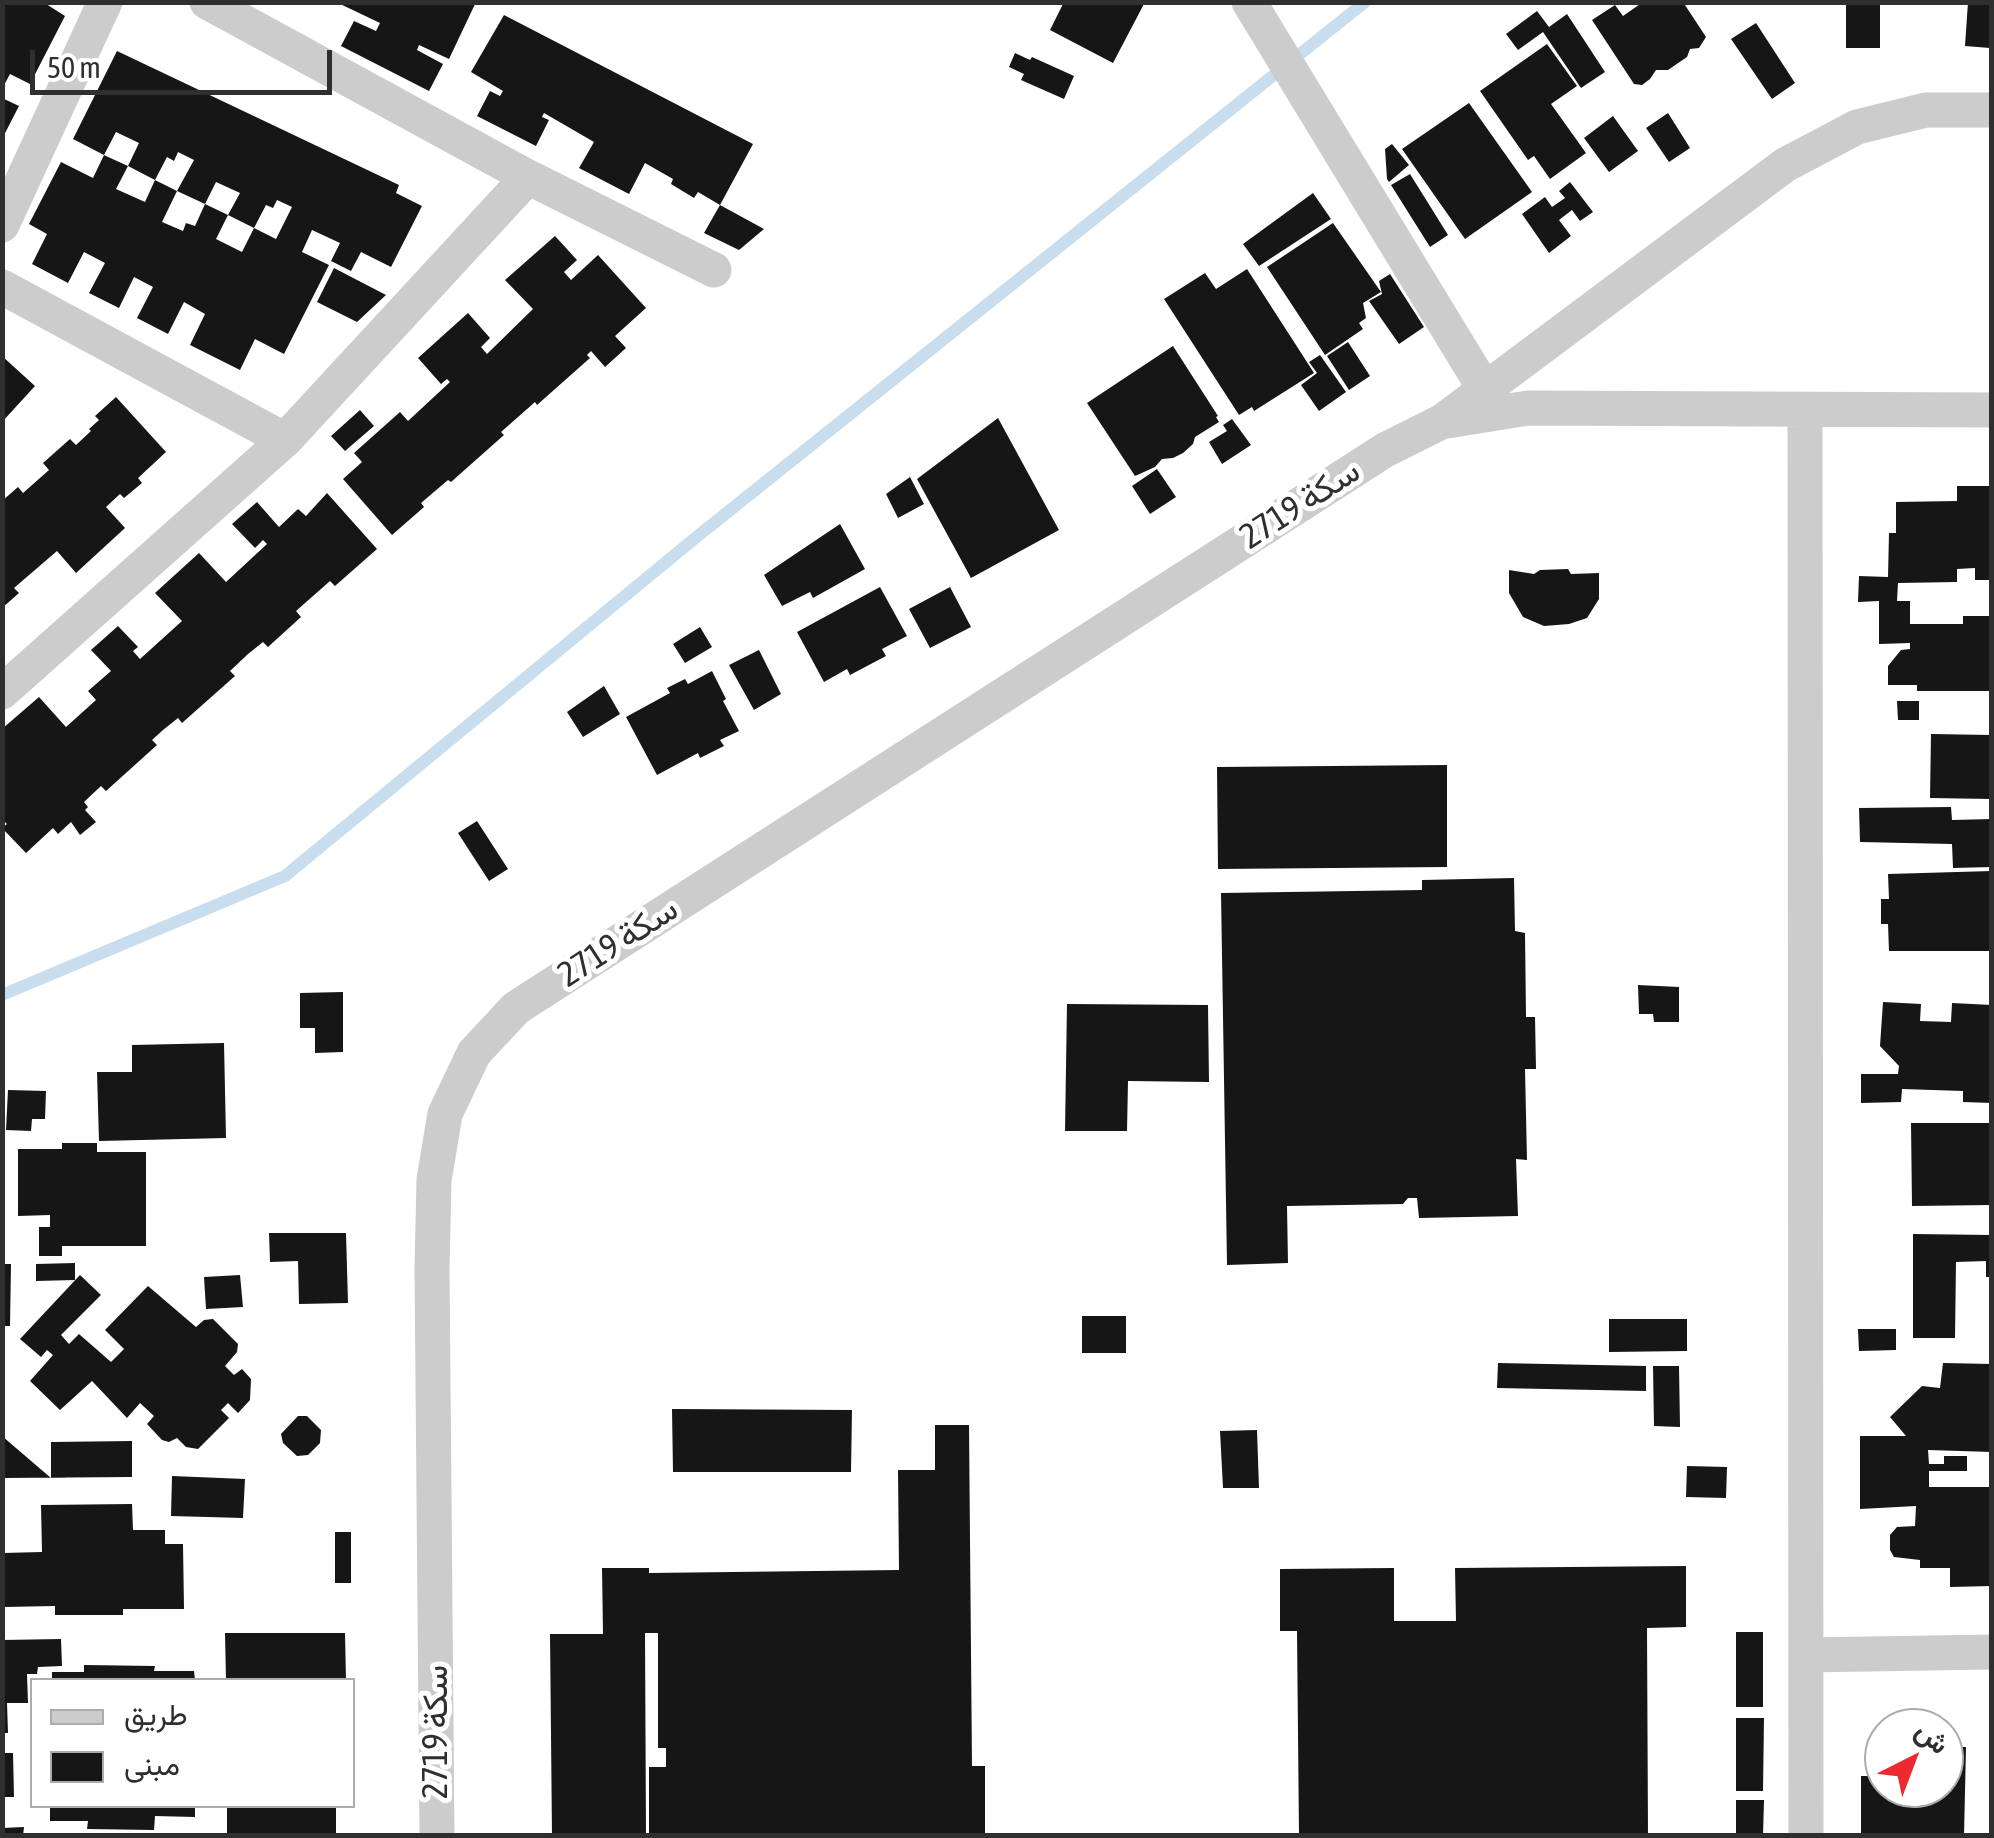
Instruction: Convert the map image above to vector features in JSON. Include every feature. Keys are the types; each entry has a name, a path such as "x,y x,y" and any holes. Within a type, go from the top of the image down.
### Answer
{"street":[{"path":"2,225 105,2"},
{"path":"206,2 528,177 714,270"},
{"path":"1249,2 1484,388"},
{"name":"سكة 2719","path":"437,1836 434,1180 445,1114 474,1053 516,1008 1385,450 1441,422 1785,164 1858,127 1926,110 1992,110"},
{"path":"2,692 285,440 528,177"},
{"path":"2,288 285,440"},
{"name":"سكة 2719","path":"1441,422 1528,408 1992,410"},
{"path":"1805,410 1806,1836"},
{"path":"1806,1656 1992,1652"}],"building":[{"path":"2,2 43,2 65,16 30,84 10,74 2,89"},
{"path":"336,2 476,2 449,59 419,45 417,50 443,64 429,91 341,46 354,21 376,31 380,23"},
{"path":"1064,2 1145,2 1113,63 1050,30"},
{"path":"1643,2 1683,2 1706,37 1699,48 1690,49 1687,57 1668,70 1656,70 1642,85 1634,84 1592,20 1615,5 1623,16"},
{"path":"1846,2 1880,2 1880,48 1846,48"},
{"path":"1968,2 1992,2 1990,48 1965,46"},
{"path":"1537,11 1549,27 1567,14 1605,72 1581,88 1543,32 1518,50 1506,34"},
{"path":"504,15 753,144 720,205 698,192 694,198 671,184 673,179 645,163 629,194 579,168 594,142 544,113 542,117 549,120 536,146 477,116 490,91 500,96 503,91 471,72"},
{"path":"1756,23 1795,83 1772,99 1731,39"},
{"path":"1547,44 1577,86 1551,104 1586,153 1550,179 1534,156 1528,160 1480,91"},
{"path":"117,51 399,185 396,193 422,206 391,267 361,252 351,271 331,261 340,243 312,230 302,252 329,265 284,354 255,339 240,370 190,345 205,314 184,302 168,334 137,318 153,287 134,277 119,308 89,293 105,263 84,252 68,283 32,264 47,234 29,224 61,162 93,178 104,155 73,139","holes":["116,132 139,143 128,166 104,155","178,152 194,160 177,191 155,180 167,157 174,161","128,166 155,180 145,202 116,189","216,182 240,193 228,215 205,204","177,191 205,204 195,226 186,223 183,231 162,222","277,200 292,207 276,239 254,228 266,205 273,208","228,215 254,228 242,252 216,239"]},
{"path":"1015,53 1074,76 1064,99 1021,80 1024,74 1009,67"},
{"path":"2,98 19,106 2,139"},
{"path":"1469,103 1532,192 1465,239 1402,149"},
{"path":"1668,113 1690,148 1669,162 1646,128"},
{"path":"1613,116 1638,151 1609,172 1584,138"},
{"path":"1392,144 1409,165 1389,182 1385,149"},
{"path":"1410,174 1448,235 1430,247 1391,185"},
{"path":"1570,182 1593,212 1580,221 1572,210 1559,220 1571,236 1549,253 1522,214 1545,197 1552,207 1565,198 1559,191"},
{"path":"1313,193 1331,219 1259,266 1243,244"},
{"path":"720,205 764,229 739,250 704,233"},
{"path":"1333,223 1381,292 1363,303 1366,318 1359,323 1363,329 1325,355 1267,267"},
{"path":"555,236 577,260 564,272 571,280 598,255 646,308 615,336 626,348 605,367 591,351 587,355 590,358 501,432 504,435 451,482 448,480 421,503 424,507 392,535 343,479 362,462 354,453 400,412 408,421 450,382 447,379 441,384 418,358 468,313 490,338 481,347 487,354 533,309 505,280"},
{"path":"334,268 386,295 357,322 317,302"},
{"path":"1247,269 1314,373 1254,411 1252,407 1239,415 1164,299 1205,273 1216,289"},
{"path":"1390,274 1424,327 1399,344 1369,301 1382,294 1379,281"},
{"path":"1348,342 1370,376 1349,390 1327,356"},
{"path":"1173,346 1219,422 1195,437 1183,453 1162,459 1155,467 1135,476 1087,403"},
{"path":"1320,355 1346,392 1319,411 1301,385 1317,373 1309,362"},
{"path":"2,356 35,386 2,422"},
{"path":"116,397 166,452 138,478 142,483 124,498 120,494 106,507 125,528 76,573 57,551 14,588 19,593 2,608 2,501 18,487 23,493 49,470 43,463 70,439 76,445 99,420 95,416"},
{"path":"360,410 374,426 345,451 331,436"},
{"path":"998,418 1059,530 971,578 917,479"},
{"path":"1232,419 1251,445 1222,464 1209,442 1227,431 1223,425"},
{"path":"1157,469 1176,497 1150,514 1132,486"},
{"path":"910,477 924,504 898,518 886,494"},
{"path":"1957,486 1992,486 1992,580 1975,580 1975,568 1957,569 1957,582 1898,583 1897,601 1910,601 1910,624 1963,624 1963,616 1992,616 1992,691 1917,691 1917,685 1888,685 1888,666 1901,650 1910,649 1910,643 1879,644 1879,601 1858,602 1859,576 1888,577 1889,533 1896,533 1896,502 1957,501"},
{"path":"327,493 377,549 335,586 330,581 296,611 301,617 268,647 263,642 248,654 230,671 235,676 182,723 178,718 163,730 152,740 157,745 106,791 101,786 84,802 88,807 85,810 96,822 80,835 71,822 58,834 53,828 26,853 2,828 7,824 2,819 2,729 39,697 66,727 96,700 88,691 111,671 91,650 118,626 138,647 133,651 140,659 182,621 155,593 199,553 226,582 267,544 263,540 255,548 232,524 257,502 279,527 298,509 306,516"},
{"path":"840,524 865,569 813,598 810,592 782,606 764,575"},
{"path":"1568,569 1571,574 1599,573 1599,599 1587,618 1544,626 1523,617 1509,593 1509,570 1534,574 1540,570"},
{"path":"880,587 907,636 882,649 886,656 850,675 847,669 824,682 797,632"},
{"path":"950,587 971,627 930,648 909,609"},
{"path":"700,627 712,647 685,663 673,644"},
{"path":"759,650 781,694 754,710 729,665"},
{"path":"712,671 739,731 720,740 724,746 700,758 698,753 657,775 626,717 670,693 667,688 685,679 688,684"},
{"path":"604,686 620,714 583,737 567,712"},
{"path":"1897,701 1919,701 1919,720 1898,720"},
{"path":"1931,734 1992,735 1992,799 1930,798"},
{"path":"1447,765 1447,867 1218,869 1217,767"},
{"path":"1951,807 1952,820 1992,819 1992,867 1953,868 1952,844 1860,842 1859,808"},
{"path":"477,821 508,869 489,881 458,833"},
{"path":"1992,871 1992,951 1889,951 1888,924 1881,924 1881,899 1889,899 1888,874"},
{"path":"1514,878 1515,931 1525,933 1526,1017 1535,1017 1536,1069 1525,1069 1527,1160 1516,1159 1518,1216 1419,1218 1417,1198 1408,1198 1403,1204 1287,1206 1288,1263 1227,1265 1221,893 1422,890 1422,880"},
{"path":"1638,985 1679,987 1679,1022 1654,1022 1653,1014 1639,1014"},
{"path":"343,992 343,1052 315,1053 315,1028 300,1028 300,993"},
{"path":"1883,1002 1921,1004 1920,1021 1951,1022 1952,1003 1992,1005 1992,1103 1963,1102 1963,1091 1902,1089 1901,1102 1861,1103 1861,1074 1898,1074 1899,1066 1880,1046"},
{"path":"1067,1004 1208,1005 1209,1082 1128,1081 1127,1131 1065,1131"},
{"path":"224,1043 226,1138 99,1141 97,1072 132,1072 132,1045"},
{"path":"8,1090 46,1091 45,1119 32,1119 31,1131 6,1130"},
{"path":"1911,1123 1992,1123 1992,1205 1912,1206"},
{"path":"62,1143 97,1143 97,1152 146,1152 146,1246 62,1246 62,1256 39,1256 39,1227 50,1227 50,1215 18,1216 18,1149 62,1149"},
{"path":"269,1233 346,1233 348,1303 299,1304 298,1261 270,1262"},
{"path":"1913,1234 1992,1235 1992,1277 1986,1277 1986,1261 1956,1262 1955,1338 1913,1338"},
{"path":"75,1263 75,1280 36,1281 36,1264"},
{"path":"2,1264 11,1264 10,1326 2,1326"},
{"path":"80,1275 101,1295 61,1335 69,1344 79,1334 111,1362 124,1349 105,1330 148,1286 196,1327 213,1319 238,1344 237,1352 225,1366 234,1375 242,1369 251,1379 250,1400 238,1413 228,1403 221,1410 229,1418 198,1449 186,1447 177,1438 162,1440 147,1424 154,1416 140,1403 127,1418 92,1381 60,1410 30,1381 53,1355 47,1350 41,1357 20,1339"},
{"path":"240,1275 243,1307 206,1309 204,1277"},
{"path":"1082,1316 1126,1316 1126,1353 1082,1353"},
{"path":"1609,1319 1687,1319 1687,1351 1609,1352"},
{"path":"1858,1329 1896,1329 1896,1350 1859,1351"},
{"path":"1498,1363 1646,1366 1646,1391 1497,1388"},
{"path":"1943,1363 1992,1364 1992,1452 1928,1450 1929,1464 1944,1464 1944,1456 1967,1456 1967,1471 1929,1471 1929,1487 1992,1487 1992,1586 1950,1587 1950,1568 1920,1568 1920,1560 1894,1557 1890,1535 1897,1527 1915,1526 1916,1506 1860,1509 1860,1436 1906,1436 1890,1417 1922,1386 1940,1388"},
{"path":"1653,1366 1679,1366 1680,1427 1654,1426"},
{"path":"672,1409 852,1410 851,1472 673,1472"},
{"path":"298,1416 307,1416 321,1430 320,1443 308,1455 297,1456 283,1443 281,1434"},
{"path":"935,1425 969,1425 972,1766 985,1766 985,1836 649,1836 649,1767 666,1767 666,1748 658,1748 658,1633 645,1633 646,1836 552,1836 550,1634 603,1634 602,1568 649,1568 649,1573 899,1570 898,1470 935,1470"},
{"path":"1257,1430 1259,1488 1223,1488 1220,1431"},
{"path":"2,1436 51,1478 2,1478"},
{"path":"132,1441 132,1477 51,1478 51,1442"},
{"path":"1687,1466 1727,1467 1726,1498 1686,1497"},
{"path":"172,1476 245,1479 243,1518 171,1516"},
{"path":"132,1504 133,1530 165,1530 165,1544 183,1544 184,1609 123,1609 123,1615 55,1615 55,1606 4,1607 3,1553 42,1552 41,1505"},
{"path":"335,1532 351,1532 351,1583 335,1583"},
{"path":"1686,1566 1686,1627 1647,1628 1648,1836 1299,1836 1297,1631 1280,1631 1280,1569 1394,1568 1394,1621 1456,1621 1455,1568"},
{"path":"1736,1632 1763,1632 1763,1707 1736,1707"},
{"path":"225,1633 345,1633 346,1678 226,1678"},
{"path":"61,1639 62,1666 38,1667 37,1674 27,1674 28,1703 7,1703 8,1733 2,1733 2,1640"},
{"path":"84,1665 155,1666 154,1671 194,1671 195,1678 52,1678 52,1672 84,1672"},
{"path":"1736,1718 1764,1718 1763,1791 1736,1791"},
{"path":"1966,1747 1964,1836 1861,1836 1861,1776 1864,1808 1964,1808"},
{"path":"2,1753 13,1753 14,1797 2,1797"},
{"path":"1736,1800 1764,1800 1763,1836 1736,1836"},
{"path":"50,1808 195,1808 195,1817 155,1816 154,1830 87,1829 88,1821 50,1821"},
{"path":"227,1808 336,1808 336,1836 227,1836"},
{"path":"24,1827 23,1836 2,1836 2,1828"}],"waterway":[{"path":"2,995 285,876 694,539 1365,2"}]}
